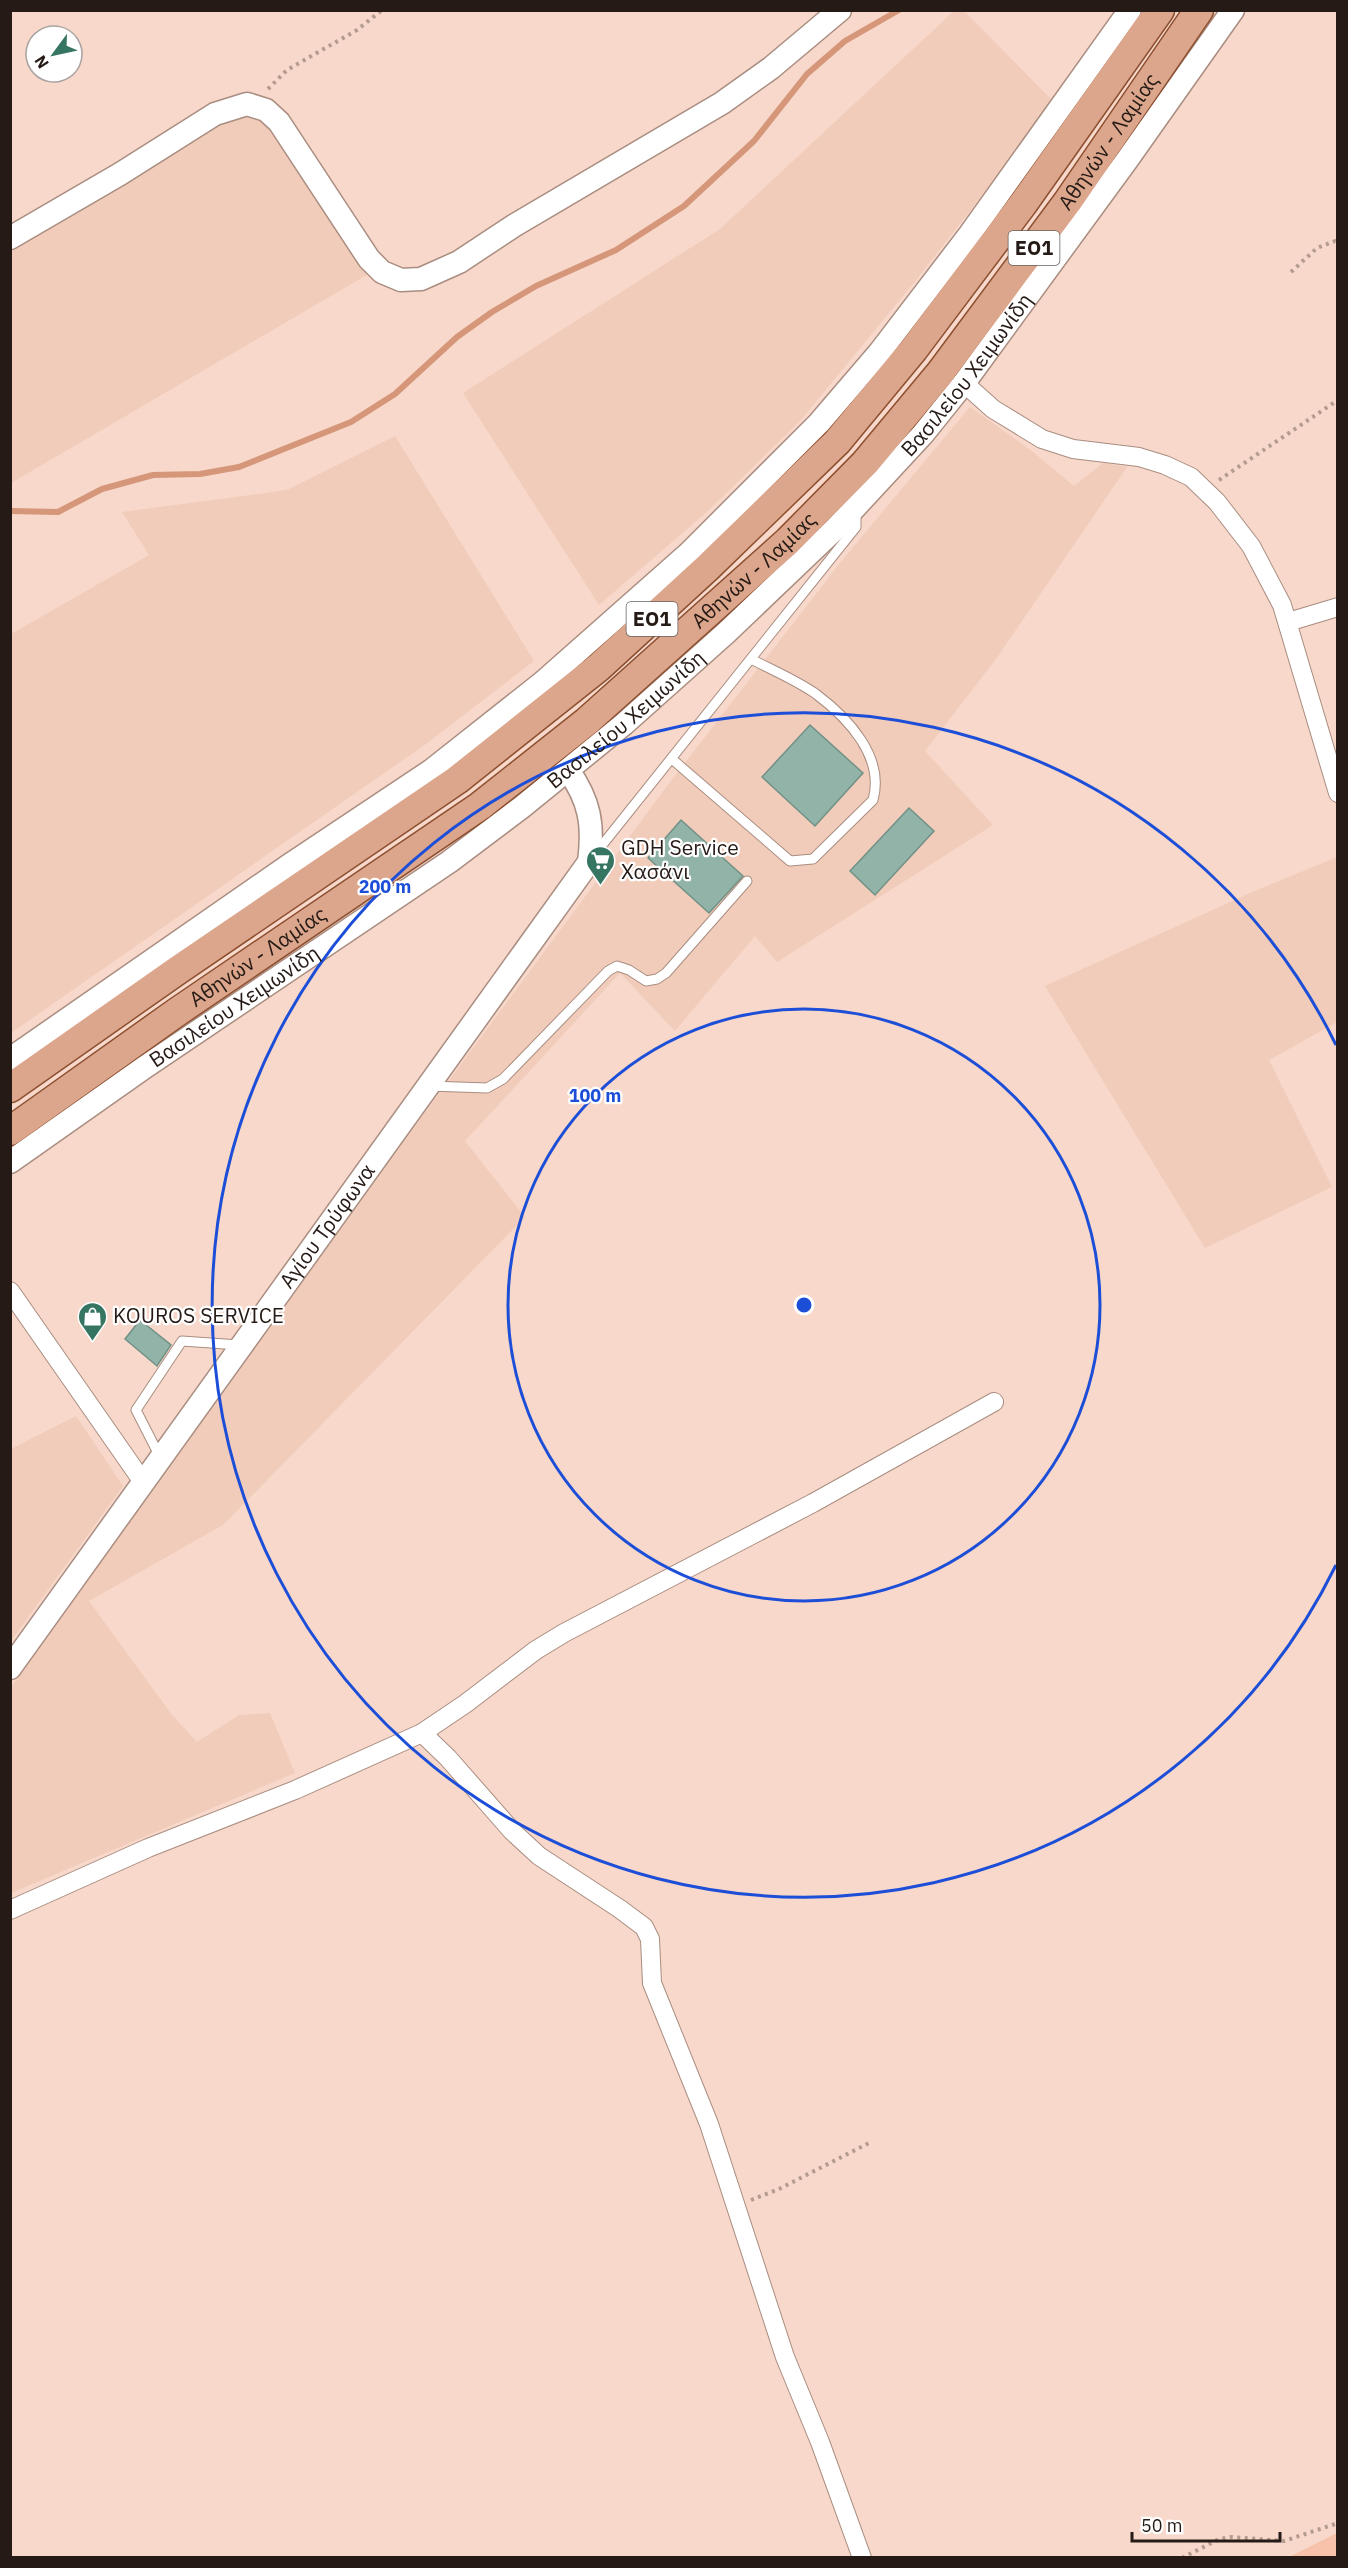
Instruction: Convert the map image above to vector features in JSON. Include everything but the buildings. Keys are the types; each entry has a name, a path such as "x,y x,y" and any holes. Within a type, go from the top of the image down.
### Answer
{"main road":[{"name":"Αθηνών - Λαμίας","path":"10,1088 178,970 457,780 591,674 707,568 830,449 864,411 946,308 1160,10"},
{"name":"Αθηνών - Λαμίας","path":"10,1131 177,1012 480,806 595,715 780,548 866,463 940,374 1068,201 1198,10"}],"street":[{"path":"10,238 120,174 215,114 239,105 256,106 273,115 286,131 369,259 381,272 401,280 421,279 459,262 515,225 722,103 771,68 840,10"},
{"path":"10,1059 288,866 432,770 550,676 681,560 812,431 866,369 970,234 1130,10"},
{"name":"Βασιλείου Χειμωνίδη","path":"10,1162 145,1066 449,862 568,770 690,666 899,463 964,383 1121,169 1233,10"},
{"path":"964,383 993,409 1054,445 1139,457 1191,477 1207,491 1251,546 1288,622 1312,712 1338,793"},
{"path":"1288,622 1338,608"},
{"name":"Αγίου Τρύφωνα","path":"10,1668 589,862 592,833 590,817 579,787 568,770"},
{"path":"10,1291 142,1482"},
{"path":"10,1910 148,1848 295,1790 422,1733 465,1704 536,1650 564,1633 609,1612 813,1503 994,1402"},
{"path":"422,1733 448,1758 512,1831 539,1856 644,1927 650,1939 652,1983 709,2124 785,2357 820,2442 862,2558"}],"lane":[{"path":"589,862 856,527 856,507"},
{"path":"672,759 790,861 813,859 873,800 877,786 876,771 867,749 843,716 814,692 751,659"},
{"path":"429,1086 472,1090 487,1088 503,1079 608,971 618,966 629,969 646,981 657,979 666,973 747,881"},
{"path":"160,1457 136,1410 182,1341 242,1345"}],"path":[{"path":"256,106 273,81 287,70 357,30 382,10"},
{"path":"1291,272 1317,248 1335,241 1338,243"},
{"path":"1207,491 1227,473 1338,400"},
{"path":"736,2205 780,2190 869,2143"},
{"path":"1182,2558 1219,2539 1232,2537 1284,2541 1338,2523"}],"shaded area":[{"path":"954,11 964,11 1051,99 1019,148 913,284 800,421 708,511 599,605 463,393 720,229"},
{"path":"245,115 263,118 277,132 351,253 372,272 11,483 10,245 222,122"},
{"path":"970,407 1032,451 1074,486 1103,463 1127,467 996,659 925,751 993,825 777,962 755,936 675,1031 620,973 465,1141 525,1217 223,1525 89,1601 172,1715 197,1742 239,1715 270,1713 295,1773 11,1893 11,1687 410,1133 670,782 840,563"},
{"path":"395,436 534,661 426,744 11,1033 11,634 149,555 122,512 287,490"},
{"path":"1337,857 1337,1022 1269,1060 1332,1187 1205,1248 1045,986 1250,893"},
{"path":"76,1416 123,1486 11,1641 11,1449"},
{"path":"1337,2533 1337,2557 1289,2557"}],"waterway":[{"path":"10,511 58,512 102,489 153,475 200,474 239,467 351,422 395,394 457,337 492,312 536,286 616,250 684,206 754,141 807,74 845,41 899,10"}],"place":[{"name":"GDH Service Χασάνι","path":"600,886"},
{"name":"KOUROS SERVICE","path":"92,1342"}]}
